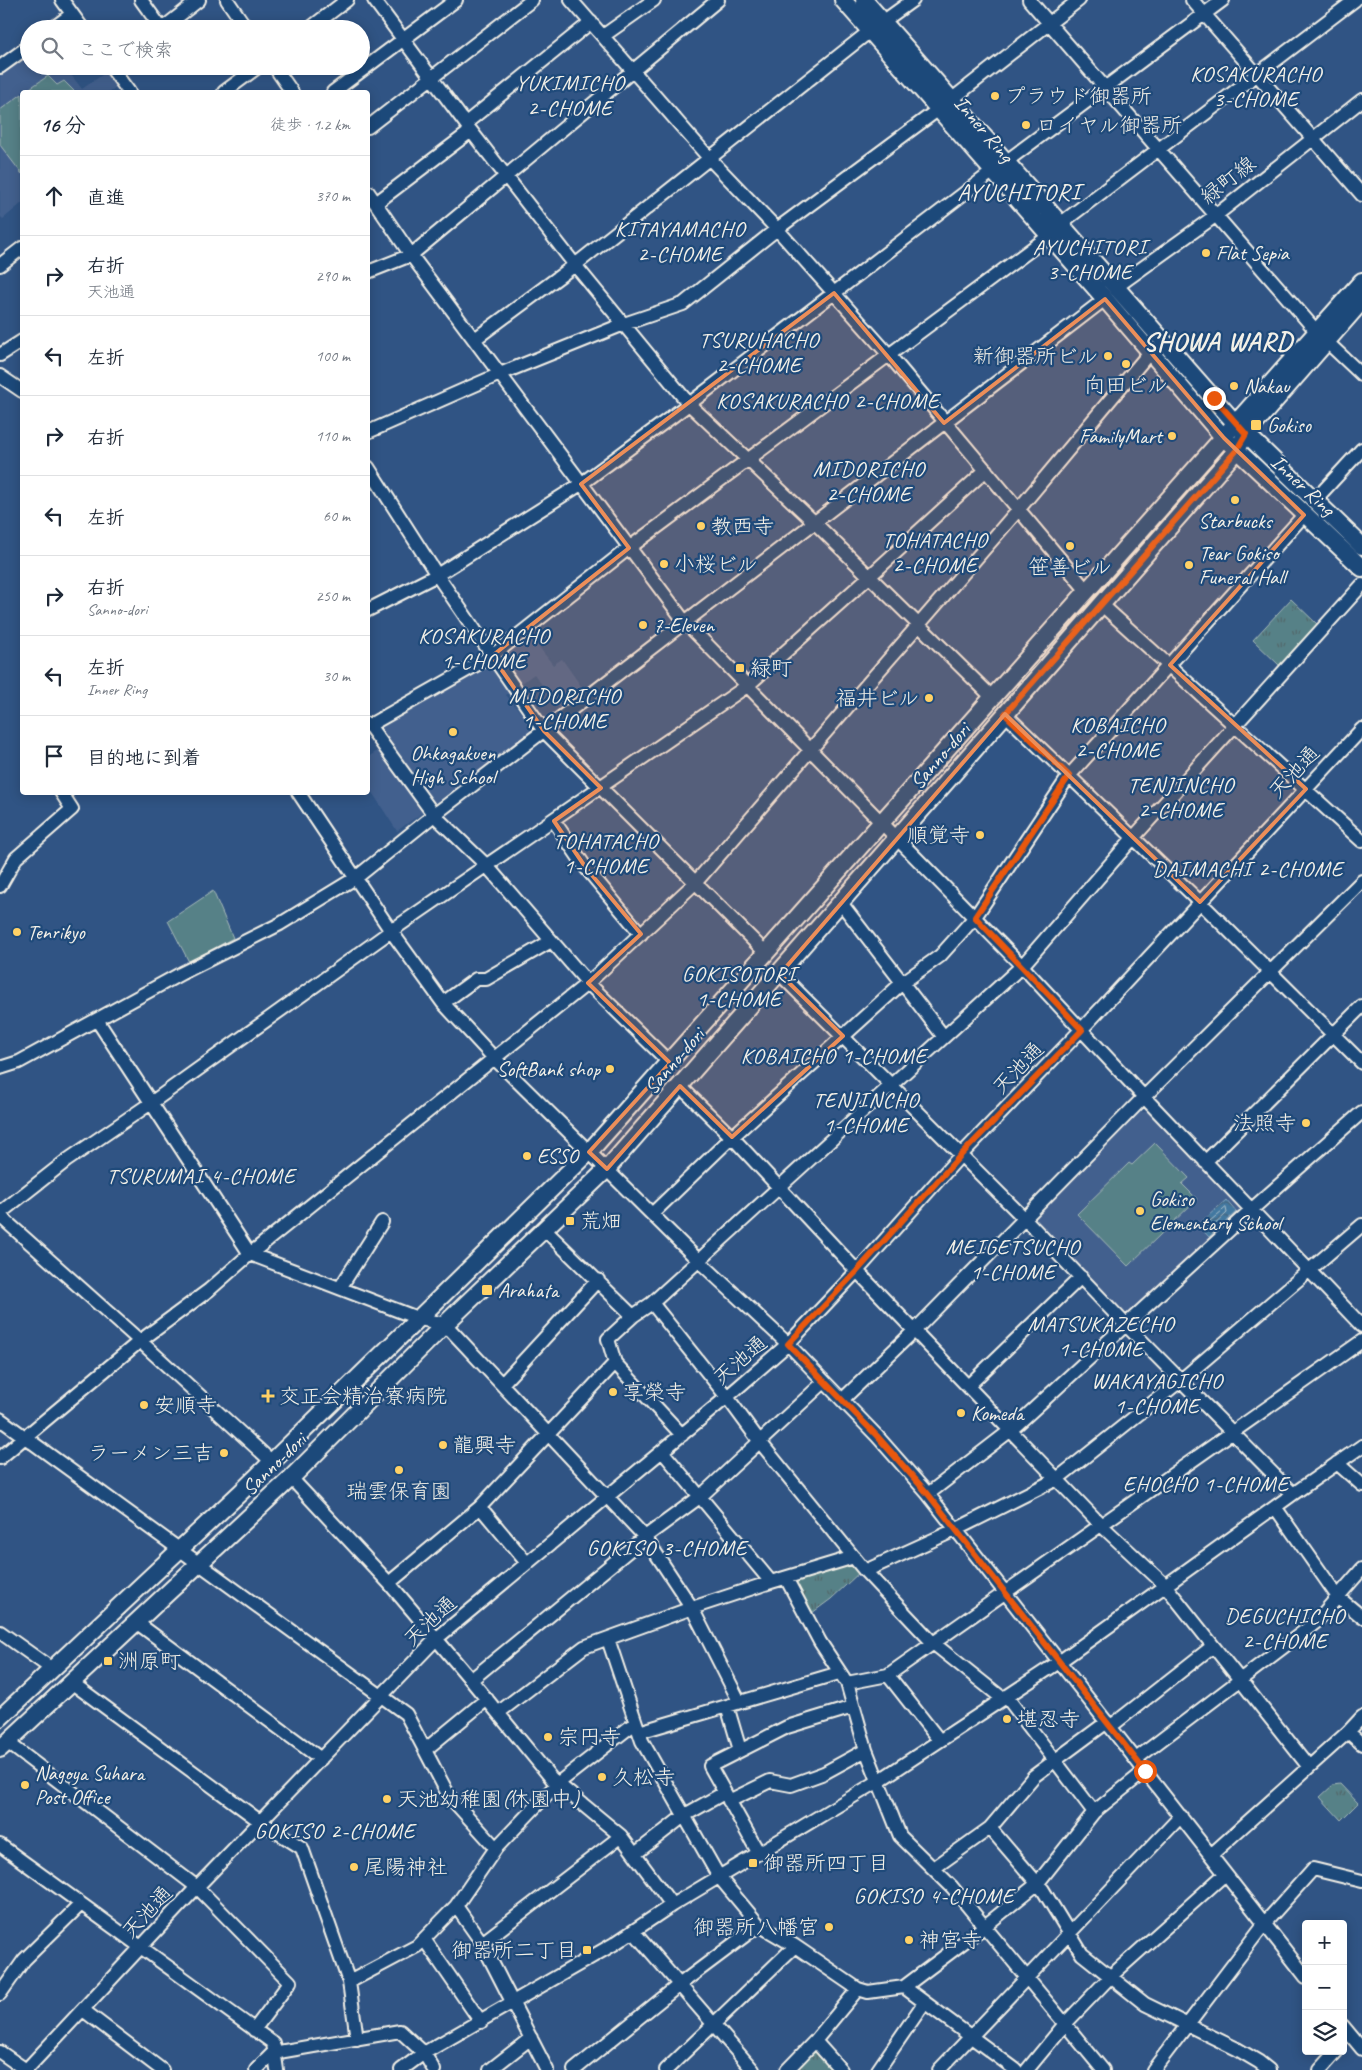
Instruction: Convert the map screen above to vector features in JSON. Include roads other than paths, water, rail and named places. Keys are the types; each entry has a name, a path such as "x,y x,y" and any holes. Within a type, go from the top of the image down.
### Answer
{"main road":[{"name":"Inner Ring","path":"843,0 876,27 945,104 1007,163 1060,224 1111,293 1150,352 1224,438 1362,568"},
{"name":"Inner Ring","path":"864,0 876,27"},
{"name":"Inner Ring","path":"945,104 992,172 1048,236 1111,293 1241,429 1362,546"},
{"name":"Sanno-dori","path":"0,1718 242,1492 271,1461 420,1319 589,1152 670,1064 1224,438 1241,429 1322,337 1362,281"},
{"name":"Sanno-dori","path":"1322,337 1362,301"},
{"name":"Sanno-dori","path":"4,1746 70,1682 291,1478 445,1324 607,1169 780,974 1236,451 1241,429"}],"street":[{"path":"62,0 76,20"},
{"path":"141,0 155,20"},
{"path":"173,20 199,0"},
{"path":"227,0 241,20"},
{"path":"321,20 347,0"},
{"path":"374,0 576,265 689,404 870,576 993,698"},
{"path":"370,65 456,0"},
{"path":"370,125 532,0"},
{"path":"571,0 710,159 777,229 889,355 944,423 986,470 1087,591"},
{"path":"602,36 654,0"},
{"path":"370,271 412,255 718,0"},
{"path":"475,339 576,265 876,27 913,0"},
{"path":"1029,0 1322,337 1362,375"},
{"path":"370,431 500,374 624,324 683,304 777,229 945,104 1079,0"},
{"path":"1192,0 1362,195"},
{"path":"370,609 437,575 581,484 689,404 992,172 1007,163 1223,0"},
{"path":"1060,224 1356,0"},
{"path":"64,20 72,14"},
{"path":"376,203 469,127 591,22"},
{"path":"0,67 20,53"},
{"path":"117,75 128,90"},
{"path":"227,90 247,75"},
{"path":"280,75 291,90"},
{"path":"336,90 356,75"},
{"name":"緑町線","path":"0,1068 19,1062 182,973 280,924 357,878 434,815 1111,293 1215,216 1362,100"},
{"path":"370,195 412,255 581,484 686,622 881,824 898,837 975,917 1144,1098 1362,1326"},
{"path":"370,724 492,656 746,459 1048,236"},
{"path":"1,262 20,249"},
{"path":"0,355 20,342"},
{"path":"0,1458 140,1341 209,1290 250,1254 588,983 696,882 1018,510 1150,352"},
{"path":"0,376 20,390"},
{"path":"1314,501 1362,449"},
{"path":"370,470 437,575 544,731 767,954"},
{"path":"271,1461 0,1215 66,1161 151,1103 391,931 554,821 747,686 986,470"},
{"path":"652,1214 732,1137 902,982 940,956 975,917 1069,776 1304,515"},
{"path":"682,1435 615,1363 608,1339 633,1316 652,1303 1022,966 1133,838 1362,585"},
{"path":"1101,604 1362,841"},
{"path":"1005,714 1200,902 1362,1064"},
{"path":"370,728 434,815 486,866 588,983 670,1064"},
{"name":"天池通","path":"26,2070 197,1887 436,1639 682,1435 788,1344 857,1271 960,1156 1082,1030 1362,729"},
{"path":"0,886 16,858 72,809 63,795"},
{"path":"300,795 391,931 443,1003 494,1058 698,1260 788,1344 877,1436 928,1494 1302,1972"},
{"path":"554,821 586,868 641,934"},
{"path":"842,1400 915,1330 1144,1098 1362,882"},
{"path":"841,903 944,1037"},
{"path":"443,1003 476,979 486,979 551,941"},
{"path":"780,974 1025,1220 1126,1326 1293,1494"},
{"path":"1205,1162 1362,1006"},
{"path":"97,1020 250,1254 420,1319 445,1324 645,1537 692,1608 733,1704 740,1750"},
{"path":"680,1086 732,1137 857,1271 1101,1525 1165,1585 1309,1767"},
{"path":"928,1494 1010,1430 1251,1210 1362,1112"},
{"path":"340,1288 382,1222"},
{"path":"865,1571 955,1530 1058,1479 1180,1380 1362,1225"},
{"path":"544,1229 633,1316"},
{"path":"968,1386 1081,1277"},
{"path":"502,1384 598,1280"},
{"path":"652,1303 727,1397 760,1442 865,1571 933,1643 1004,1697 1094,1812"},
{"path":"349,1982 417,1946 456,1906 496,1848 557,1784 637,1727 843,1678 888,1676 1006,1594 1232,1431 1362,1341"},
{"path":"388,1583 480,1507 615,1363"},
{"path":"471,1680 645,1537 701,1496 824,1382"},
{"path":"0,1419 406,1714 449,1796 496,1848"},
{"path":"401,2070 424,2053 513,2004 614,1944 672,1905 758,1852 877,1782 1059,1662 1362,1446"},
{"path":"662,1451 771,1582"},
{"path":"1337,1463 1362,1485"},
{"path":"291,1478 388,1583 557,1784 621,1836 672,1905"},
{"path":"480,1507 527,1563"},
{"path":"1275,1507 1338,1597 1362,1617"},
{"path":"498,1713 584,1647 692,1608 854,1557"},
{"path":"1136,1759 1315,1623 1362,1569"},
{"path":"786,1578 843,1678 877,1782 900,1836 934,1868 985,1926 1064,2025 1103,2070"},
{"path":"136,1622 321,1759"},
{"path":"0,1632 52,1669"},
{"path":"608,1639 637,1727 719,1877 759,1925 858,1989 868,1992 904,1987 985,1926 1037,1884 1094,1812 1145,1771"},
{"path":"934,1868 990,1828 1034,1776 1213,1646"},
{"path":"888,1676 938,1740"},
{"path":"70,1682 261,1822 302,1848 349,1982 357,2039"},
{"path":"426,1750 487,1699"},
{"path":"758,1852 710,1766 787,1727 853,1707"},
{"path":"1211,1855 1348,1732 1362,1717"},
{"path":"1348,1732 1362,1744"},
{"path":"4,1746 197,1887 290,1982 254,2030"},
{"path":"635,1854 685,1815 770,1781 791,1785 824,1773 866,1750"},
{"path":"939,2070 1181,1816"},
{"path":"990,1828 1037,1884 1082,1954 1145,2004 1188,2024 1259,2062 1269,2070"},
{"path":"482,1943 621,1836"},
{"path":"0,1845 272,2043 277,2070"},
{"path":"1153,2070 1264,1924 1312,1869 1362,1881"},
{"path":"1028,2070 1064,2025 1111,1976 1225,1874"},
{"path":"0,1994 24,1960 81,1904"},
{"path":"456,1906 482,1943 548,2070"},
{"path":"574,2070 679,1985 759,1925"},
{"path":"633,1931 714,2023 746,2068"},
{"path":"424,1938 481,2022"},
{"path":"666,2070 794,1946"},
{"path":"904,1987 1016,2070"},
{"path":"786,2070 815,2041 858,1989"},
{"path":"878,2070 924,2003"},
{"path":"83,2010 162,2070"},
{"path":"256,2070 273,2053 400,2031 424,2053 434,2070"},
{"path":"490,2070 531,2038"},
{"path":"815,2041 841,2070"},
{"path":"0,2052 26,2070"},
{"path":"1320,2070 1333,2055"}],"water":[{"path":"1226,1200 1236,1212 1209,1237 1198,1225"}],"place":[{"name":"プラウド御器所","path":"995,96"},
{"name":"ロイヤル御器所","path":"1026,125"},
{"name":"Flat Sepia","path":"1206,253"},
{"name":"新御器所ビル","path":"1108,356"},
{"name":"向田ビル","path":"1126,364"},
{"name":"Nakau","path":"1234,386"},
{"name":"Gokiso","path":"1256,425"},
{"name":"FamilyMart","path":"1172,436"},
{"name":"Starbucks","path":"1235,500"},
{"name":"教西寺","path":"701,526"},
{"name":"笹善ビル","path":"1070,546"},
{"name":"小桜ビル","path":"664,564"},
{"name":"Tear Gokiso Funeral Hall","path":"1189,565"},
{"name":"7-Eleven","path":"643,625"},
{"name":"緑町","path":"740,668"},
{"name":"福井ビル","path":"929,698"},
{"name":"Ohkagakuen High School","path":"453,732"},
{"name":"順覚寺","path":"980,835"},
{"name":"Tenrikyo","path":"17,932"},
{"name":"SoftBank shop","path":"610,1069"},
{"name":"法照寺","path":"1306,1123"},
{"name":"ESSO","path":"527,1156"},
{"name":"Gokiso Elementary School","path":"1140,1211"},
{"name":"荒畑","path":"570,1221"},
{"name":"Arahata","path":"487,1290"},
{"name":"享榮寺","path":"613,1392"},
{"name":"交正会精治寮病院","path":"268,1396"},
{"name":"安順寺","path":"144,1405"},
{"name":"Komeda","path":"961,1413"},
{"name":"龍興寺","path":"443,1445"},
{"name":"ラーメン三吉","path":"224,1453"},
{"name":"瑞雲保育園","path":"399,1470"},
{"name":"洲原町","path":"108,1661"},
{"name":"堪忍寺","path":"1007,1719"},
{"name":"宗円寺","path":"548,1737"},
{"name":"久松寺","path":"602,1777"},
{"name":"Nagoya Suhara Post Office","path":"25,1785"},
{"name":"天池幼稚園(休園中)","path":"387,1799"},
{"name":"御器所四丁目","path":"753,1863"},
{"name":"尾陽神社","path":"354,1867"},
{"name":"御器所八幡宮","path":"829,1927"},
{"name":"神宮寺","path":"909,1940"},
{"name":"御器所二丁目","path":"587,1950"}],"district":[{"name":"KOSAKURACHO 3-CHOME","path":"1256,86"},
{"name":"YUKIMICHO 2-CHOME","path":"570,94"},
{"name":"AYUCHITORI","path":"1019,192"},
{"name":"KITAYAMACHO 2-CHOME","path":"680,240"},
{"name":"AYUCHITORI 3-CHOME","path":"1090,258"},
{"name":"SHOWA WARD","path":"1218,341"},
{"name":"TSURUHACHO 2-CHOME","path":"759,352"},
{"name":"KOSAKURACHO 2-CHOME","path":"828,400"},
{"name":"MIDORICHO 2-CHOME","path":"869,480"},
{"name":"TOHATACHO 2-CHOME","path":"935,552"},
{"name":"KOSAKURACHO 1-CHOME","path":"484,648"},
{"name":"MIDORICHO 1-CHOME","path":"565,708"},
{"name":"KOBAICHO 2-CHOME","path":"1118,736"},
{"name":"TENJINCHO 2-CHOME","path":"1181,796"},
{"name":"TOHATACHO 1-CHOME","path":"606,852"},
{"name":"DAIMACHI 2-CHOME","path":"1248,868"},
{"name":"GOKISOTORI 1-CHOME","path":"739,986"},
{"name":"KOBAICHO 1-CHOME","path":"834,1055"},
{"name":"TENJINCHO 1-CHOME","path":"866,1112"},
{"name":"TSURUMAI 4-CHOME","path":"201,1175"},
{"name":"MEIGETSUCHO 1-CHOME","path":"1013,1258"},
{"name":"MATSUKAZECHO 1-CHOME","path":"1101,1336"},
{"name":"WAKAYAGICHO 1-CHOME","path":"1157,1392"},
{"name":"EHOCHO 1-CHOME","path":"1206,1483"},
{"name":"GOKISO 3-CHOME","path":"667,1547"},
{"name":"DEGUCHICHO 2-CHOME","path":"1285,1628"},
{"name":"GOKISO 2-CHOME","path":"335,1830"},
{"name":"GOKISO 4-CHOME","path":"934,1895"}]}
